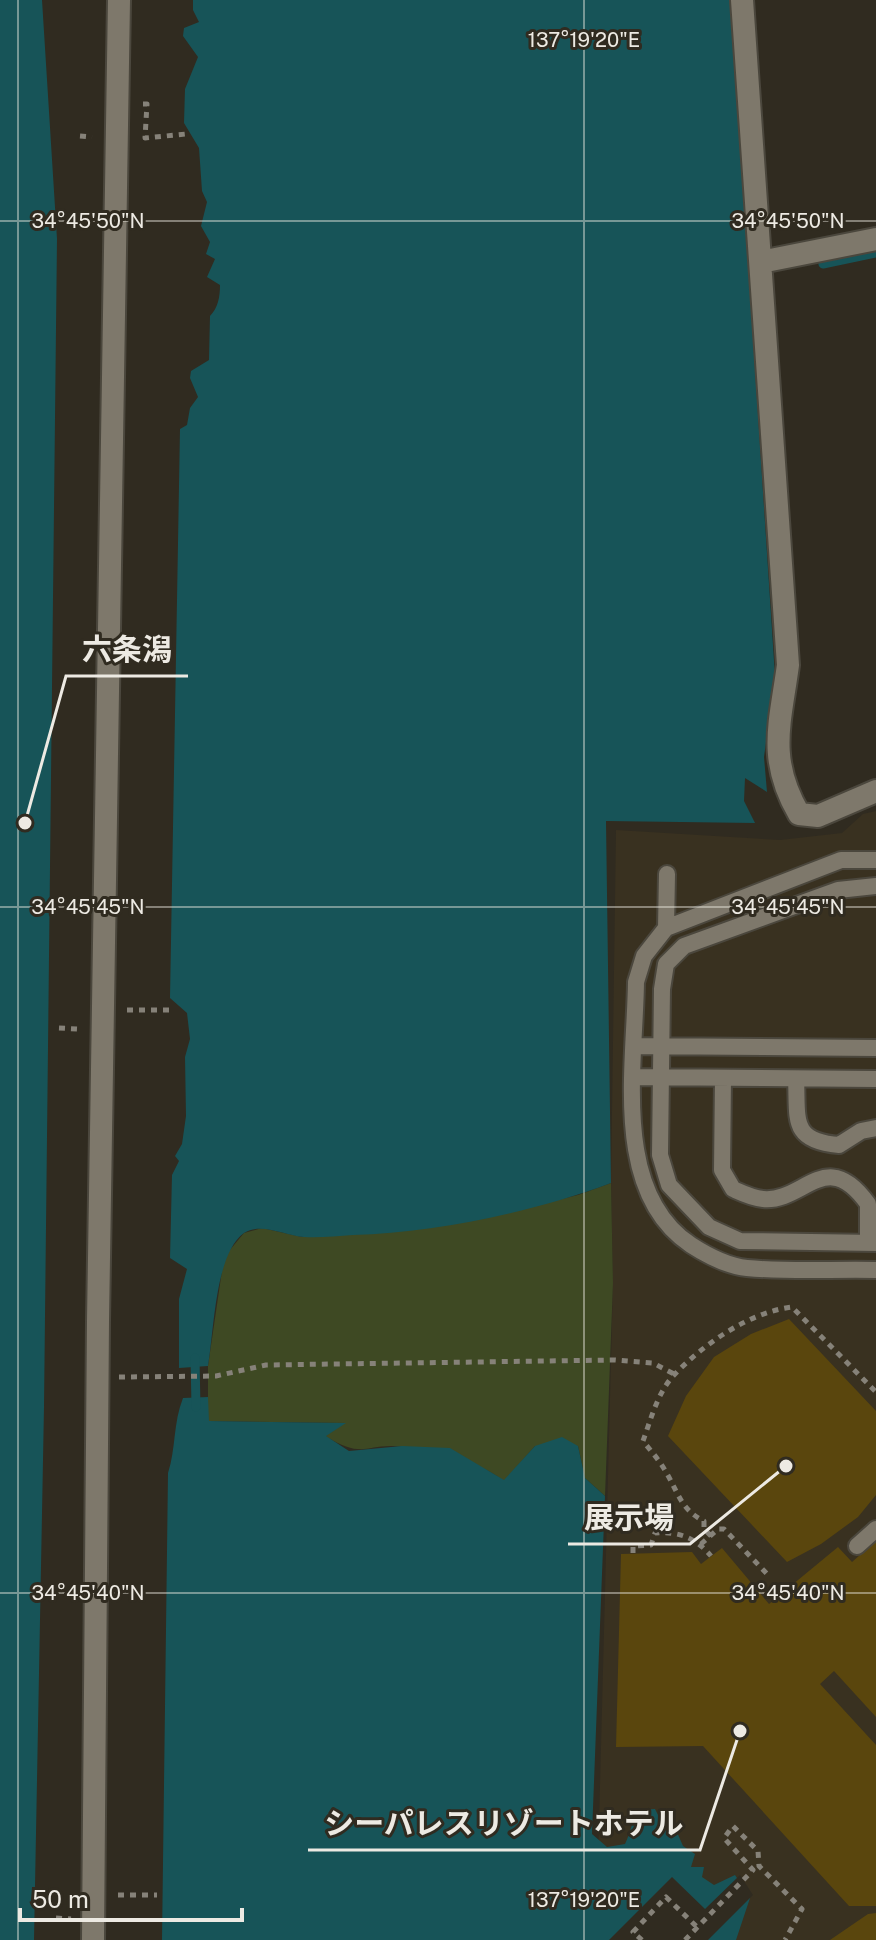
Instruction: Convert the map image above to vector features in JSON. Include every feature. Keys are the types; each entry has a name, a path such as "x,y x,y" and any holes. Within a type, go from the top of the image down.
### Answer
{"street":[{"path":"93,1940 98,1321 119,0"},
{"path":"742,0 788,665 777,753 785,790 799,814 818,816 876,791"},
{"path":"761,262 876,239"}],"lane":[{"path":"871,858 841,860 666,928 644,956 636,982 634,1151 641,1180 663,1218 684,1240 705,1254 746,1268 876,1270"},
{"path":"666,928 667,874"},
{"path":"723,1078 722,1170 733,1189 764,1199 790,1194 812,1179 846,1182 868,1204 872,1243 740,1241 709,1227 669,1185 660,1155 660,1077 662,989 666,964 684,946 838,890 876,886"},
{"path":"636,1046 876,1048"},
{"path":"635,1077 876,1079"},
{"path":"796,1079 798,1127 811,1140 839,1145 861,1131 876,1128"},
{"path":"857,1546 876,1529"}],"path":[{"path":"118,107 147,104 145,138 186,134"},
{"path":"127,1000 127,1012 170,1010"},
{"path":"711,1536 704,1529 704,1521 691,1515 677,1496 666,1472 643,1441 658,1401 674,1374 742,1322 767,1310 792,1307 876,1392"},
{"path":"110,1376 216,1376 266,1365 615,1360 653,1363 674,1374"},
{"path":"701,1544 718,1529 731,1533 770,1577"},
{"path":"633,1553 633,1546 651,1545 655,1533 673,1532 701,1544 711,1556"},
{"path":"685,1940 753,1870 724,1838 733,1826 758,1851 759,1866 802,1909 785,1940"},
{"path":"642,1940 633,1932 666,1897 697,1927"}],"shaded area":[{"path":"876,811 876,1940 596,1940 613,1283 611,1183 616,830 780,840 842,833 863,814"}],"green space":[{"path":"611,1183 613,1283 605,1496 585,1478 578,1446 535,1446 504,1481 482,1467 443,1454 390,1446 349,1448 325,1436 344,1423 208,1421 208,1366 224,1257 244,1233 262,1228 302,1237 481,1219 578,1195"}],"water":[{"path":"0,0 42,0 57,239 44,1407 34,1940 0,1940"},
{"path":"193,0 731,0 775,676 764,757 767,792 745,778 744,801 755,823 606,821 611,1183 517,1212 417,1230 316,1237 266,1229 251,1230 234,1243 221,1275 208,1366 179,1368 179,1299 187,1269 170,1258 172,1175 179,1161 175,1156 182,1144 186,1116 185,1057 190,1039 187,1013 170,998 180,429 187,425 190,408 198,397 190,378 191,371 209,360 210,316 218,302 220,285 207,277 215,259 206,254 210,242 201,226 207,202 202,191 199,148 184,123 185,89 198,57 183,36 184,28 199,22 193,10"},
{"path":"208,1397 209,1421 346,1423 326,1436 349,1451 402,1446 450,1448 504,1480 535,1446 562,1437 578,1446 585,1478 605,1496 592,1834 607,1847 625,1844 637,1816 655,1809 665,1829 676,1830 683,1846 695,1854 691,1867 704,1867 702,1877 714,1885 735,1875 750,1898 736,1940 162,1940 168,1473 183,1398"}],"pier":[{"path":"740,1875 753,1895 708,1940 609,1940 672,1877 705,1909"}],"building":[{"path":"789,1319 876,1411 876,1495 858,1517 821,1544 787,1562 668,1436 686,1396 714,1357 751,1334"},
{"path":"876,1541 876,1717 834,1671 820,1684 876,1745 876,1906 849,1906 703,1746 616,1747 621,1554 692,1552 701,1564 722,1548 769,1604 838,1547 852,1562"},
{"path":"876,1913 876,1940 830,1940 868,1914"}],"waterway":[{"path":"823,264 876,253"},
{"path":"195,1358 196,1407"}],"place":[{"name":"六条潟","path":"25,823"},
{"name":"展示場","path":"786,1466"},
{"name":"シーパレスリゾートホテル","path":"740,1731"}]}
